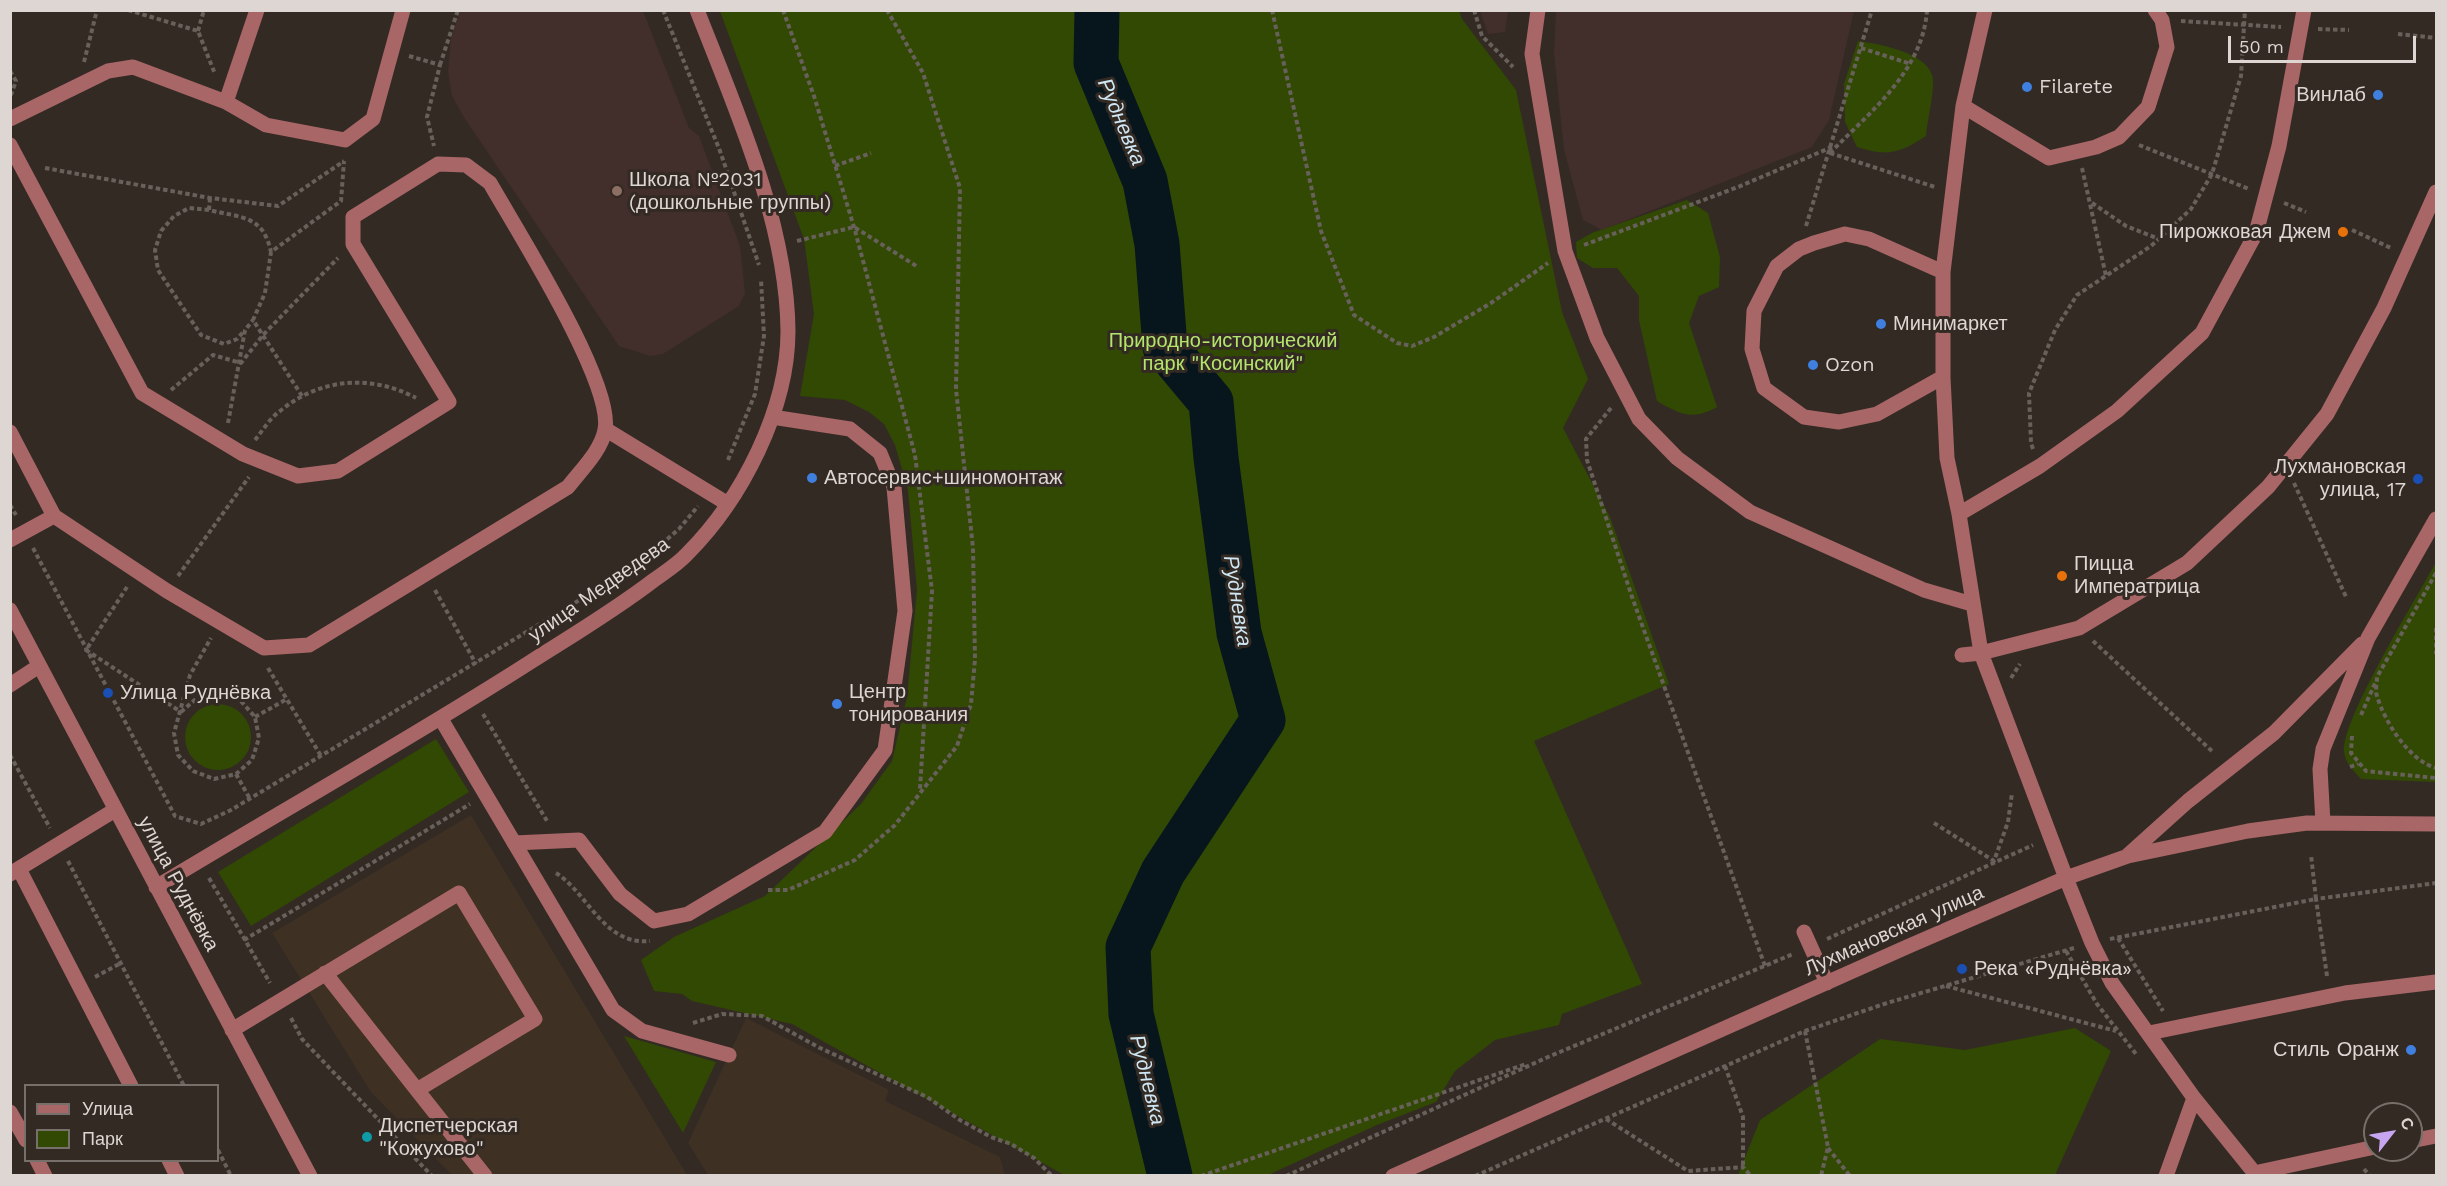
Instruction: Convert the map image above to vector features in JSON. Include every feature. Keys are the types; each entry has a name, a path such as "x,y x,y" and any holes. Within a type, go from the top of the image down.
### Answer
{"street":[{"path":"226,102 257,10"},
{"path":"10,119 108,71 133,67 226,102 266,125 345,141 373,119 404,10"},
{"name":"улица Медведева","path":"156,887 441,719 634,595 687,555 728,504 767,433 784,376 788,333 779,245 726,84 697,10"},
{"path":"1538,10 1532,54 1565,251 1597,338 1639,419 1677,458 1750,512 1924,590 1972,604"},
{"path":"1985,10 1963,106 1953,192 1944,272 1943,377 1947,458 1959,514 1981,653 2092,943 2112,983 2194,1098 2256,1174 2363,1151"},
{"path":"1959,514 2040,466 2117,411 2202,333 2256,232 2279,146 2304,10"},
{"path":"1963,106 2049,158 2096,147 2119,137 2148,106 2167,47 2158,15"},
{"path":"10,145 142,393 243,454 298,476 338,471 448,402 352,244 352,217 438,164 466,165 490,183 590,361 602,401 605,429 595,453 568,487 309,645 264,648 167,591 54,516 10,432"},
{"path":"1962,655 1981,653 2079,628 2187,563 2268,487 2327,414 2384,308 2436,192"},
{"path":"1943,377 1877,414 1839,422 1804,417 1764,388 1752,349 1754,311 1777,266 1798,249 1845,234 1869,239 1944,272"},
{"path":"514,843 579,840 620,894 654,921 688,914 825,832 885,750 905,611 894,487 880,453 850,429 772,417"},
{"path":"605,429 728,504"},
{"path":"10,540 54,516"},
{"path":"2323,823 2320,769 2323,749 2368,638 2436,519"},
{"name":"улица Руднёвка","path":"10,610 310,1176"},
{"path":"2128,856 2188,801 2274,733 2368,638"},
{"path":"10,685 39,666"},
{"path":"441,719 613,1010 642,1031 729,1055"},
{"path":"115,810 15,872 130,1084"},
{"name":"Лухмановская улица","path":"1393,1176 2066,878 2128,856 2248,831 2323,823 2436,824"},
{"path":"231,1030 459,893 535,1019 417,1090"},
{"path":"1804,932 1827,983"},
{"path":"325,973 485,1176"},
{"path":"2149,1033 2330,996 2436,982"},
{"path":"2166,1176 2194,1098"},
{"path":"10,1112 24,1136"},
{"path":"38,1162 45,1176"},
{"path":"170,1162 177,1176"}],"path":[{"path":"78,86 97,10"},
{"path":"128,10 198,31"},
{"path":"204,10 198,31 226,102"},
{"path":"438,164 427,117 458,10"},
{"path":"10,504 176,816 201,824 250,799 636,566 679,529 710,492 725,469 755,394 764,336 761,270 720,151 663,10"},
{"path":"783,10 836,166 915,455 932,591 920,790"},
{"path":"743,882 748,890 788,890 855,860 895,825 920,790 957,746 971,704 975,659 973,548 956,389 960,188 923,73 887,10"},
{"path":"1272,10 1321,231 1354,315 1397,343 1413,345 1434,337 1491,303 1565,251 1738,187 1832,147"},
{"path":"1474,10 1482,36 1516,70"},
{"path":"1798,249 1832,147 1872,10"},
{"path":"1830,153 1885,99 1911,64 1926,28 1927,10"},
{"path":"2040,466 2031,443 2029,393 2055,330 2077,295 2159,239 2191,209 2212,174 2241,76 2245,10"},
{"path":"2158,15 2244,24 2349,30"},
{"path":"2398,34 2436,38"},
{"path":"408,67 414,45"},
{"path":"1860,48 1911,64"},
{"path":"392,51 441,65"},
{"path":"10,71 16,81 10,96"},
{"path":"2119,137 2306,212"},
{"path":"2076,150 2091,203 2106,276"},
{"path":"836,166 871,153"},
{"path":"1830,153 1953,192"},
{"path":"22,166 210,198 278,206 354,154"},
{"path":"271,252 341,201 344,160"},
{"path":"209,210 210,198"},
{"path":"2091,203 2126,226 2159,239"},
{"path":"189,208 209,210 252,221 267,234 271,252 265,293 253,320 237,339 224,344 201,335 158,270 155,250 161,231 174,216 189,208"},
{"path":"779,245 854,227 918,267"},
{"path":"2352,230 2371,238"},
{"path":"795,233 798,252"},
{"path":"241,363 263,335 352,244"},
{"path":"253,320 302,396"},
{"path":"224,442 246,330"},
{"path":"156,401 213,356 241,363"},
{"path":"243,454 278,412 302,396 339,382 374,384 404,392 437,409"},
{"path":"1622,390 1586,439 1587,460 1632,597 1765,966"},
{"path":"167,591 260,462"},
{"path":"2285,466 2304,498 2347,599"},
{"path":"86,650 137,571"},
{"path":"426,573 476,664"},
{"path":"2360,717 2378,677 2436,573"},
{"path":"181,712 197,698 219,693 240,700 255,717 259,738 252,760 236,774 214,779 193,771 178,755 174,733 190,675 220,622"},
{"path":"2079,628 2213,752"},
{"path":"2436,628 2436,654"},
{"path":"252,641 321,756"},
{"path":"86,650 181,712"},
{"path":"2378,677 2376,694 2387,717 2410,752 2425,765 2436,768"},
{"path":"255,717 287,699"},
{"path":"478,706 559,841"},
{"path":"2355,728 2351,738 2351,753 2366,771 2436,778"},
{"path":"2350,766 2358,764"},
{"path":"236,774 250,799"},
{"path":"1934,823 1994,861 2008,822 2013,788"},
{"path":"244,940 486,794"},
{"path":"2311,855 2330,996"},
{"path":"204,869 302,1039 432,1176"},
{"path":"1475,1176 1805,1031 1946,986 2092,943 2316,899 2436,883"},
{"path":"2118,938 2173,1028"},
{"path":"91,978 121,963 183,1084"},
{"path":"1946,986 2117,1031"},
{"path":"682,1027 722,1014 762,1016 820,1047 927,1097 960,1120 1034,1158 1052,1176"},
{"path":"1805,1031 1828,1147 1821,1176"},
{"path":"1201,1176 1548,1057 1286,1176"},
{"path":"1725,1066 1743,1118 1743,1167 1751,1176"},
{"path":"1606,1119 1688,1171 1743,1167"},
{"path":"1828,1147 1850,1176"},
{"path":"219,1152 231,1176"}],"shaded area":[{"path":"1556,10 1854,11 1829,120 1812,147 1602,230 1583,220 1564,150 1554,53"},
{"name":"Школа №2031 (дошкольные группы)","path":"460,11 643,11 689,128 699,136 740,246 745,293 739,306 663,354 650,356 619,346 465,119 452,96 448,72 451,39"},
{"path":"1480,11 1508,11 1505,32 1488,34"},
{"path":"471,815 687,1175 452,1175 371,1092 272,933"},
{"path":"746,1018 889,1090 885,1101 1000,1157 1005,1175 708,1175 688,1143"}],"green space":[{"name":"Природно-исторический парк \"Косинский\"","path":"720,11 1459,11 1462,19 1516,90 1562,312 1588,379 1563,428 1610,517 1669,684 1534,741 1642,984 1562,1014 1559,1025 1495,1040 1455,1071 1436,1102 1377,1125 1268,1175 1066,1176 792,1024 692,1001 682,994 654,991 641,960 674,937 765,896 861,804 892,761 907,697 917,590 908,490 895,445 884,424 869,412 845,400 800,396 814,314 804,239"},
{"path":"1858,41 1900,50 1911,55 1928,67 1932,75 1933,87 1926,136 1901,150 1877,152 1857,147 1845,122 1844,84"},
{"path":"1687,200 1708,213 1720,257 1719,287 1699,296 1689,323 1717,407 1693,415 1679,412 1657,401 1639,320 1639,296 1617,268 1593,268 1577,258 1576,242 1592,233"},
{"path":"2436,562 2436,782 2361,779 2346,760 2344,752 2346,736 2367,687"},
{"path":"218,704 231,707 241,714 248,724 251,737 248,750 241,760 231,767 218,770 205,767 195,760 188,750 185,737 188,724 195,714 205,707"},
{"path":"436,739 469,792 251,926 218,872"},
{"path":"2075,1028 2111,1051 2055,1175 1738,1175 1760,1120 1880,1039 1965,1050"},
{"path":"624,1036 716,1062 683,1133"}],"waterway":[{"name":"Рудневка","path":"1097,10 1096,63 1145,181 1157,244 1165,347 1211,402 1239,633 1263,720 1163,872 1128,947 1131,1014 1170,1176"}],"place":[{"name":"Filarete","path":"2027,87"},
{"name":"Винлаб","path":"2378,95"},
{"name":"Школа №2031 (дошкольные группы)","path":"617,191"},
{"name":"Пирожковая Джем","path":"2343,232"},
{"name":"Минимаркет","path":"1881,324"},
{"name":"Ozon","path":"1813,365"},
{"name":"Автосервис+шиномонтаж","path":"812,478"},
{"name":"Лухмановская улица, 17","path":"2418,479"},
{"name":"Пицца Императрица","path":"2062,576"},
{"name":"Улица Руднёвка","path":"108,693"},
{"name":"Центр тонирования","path":"837,704"},
{"name":"Река «Руднёвка»","path":"1962,969"},
{"name":"Стиль Оранж","path":"2411,1050"},
{"name":"Диспетчерская \"Кожухово\"","path":"367,1137"}]}
